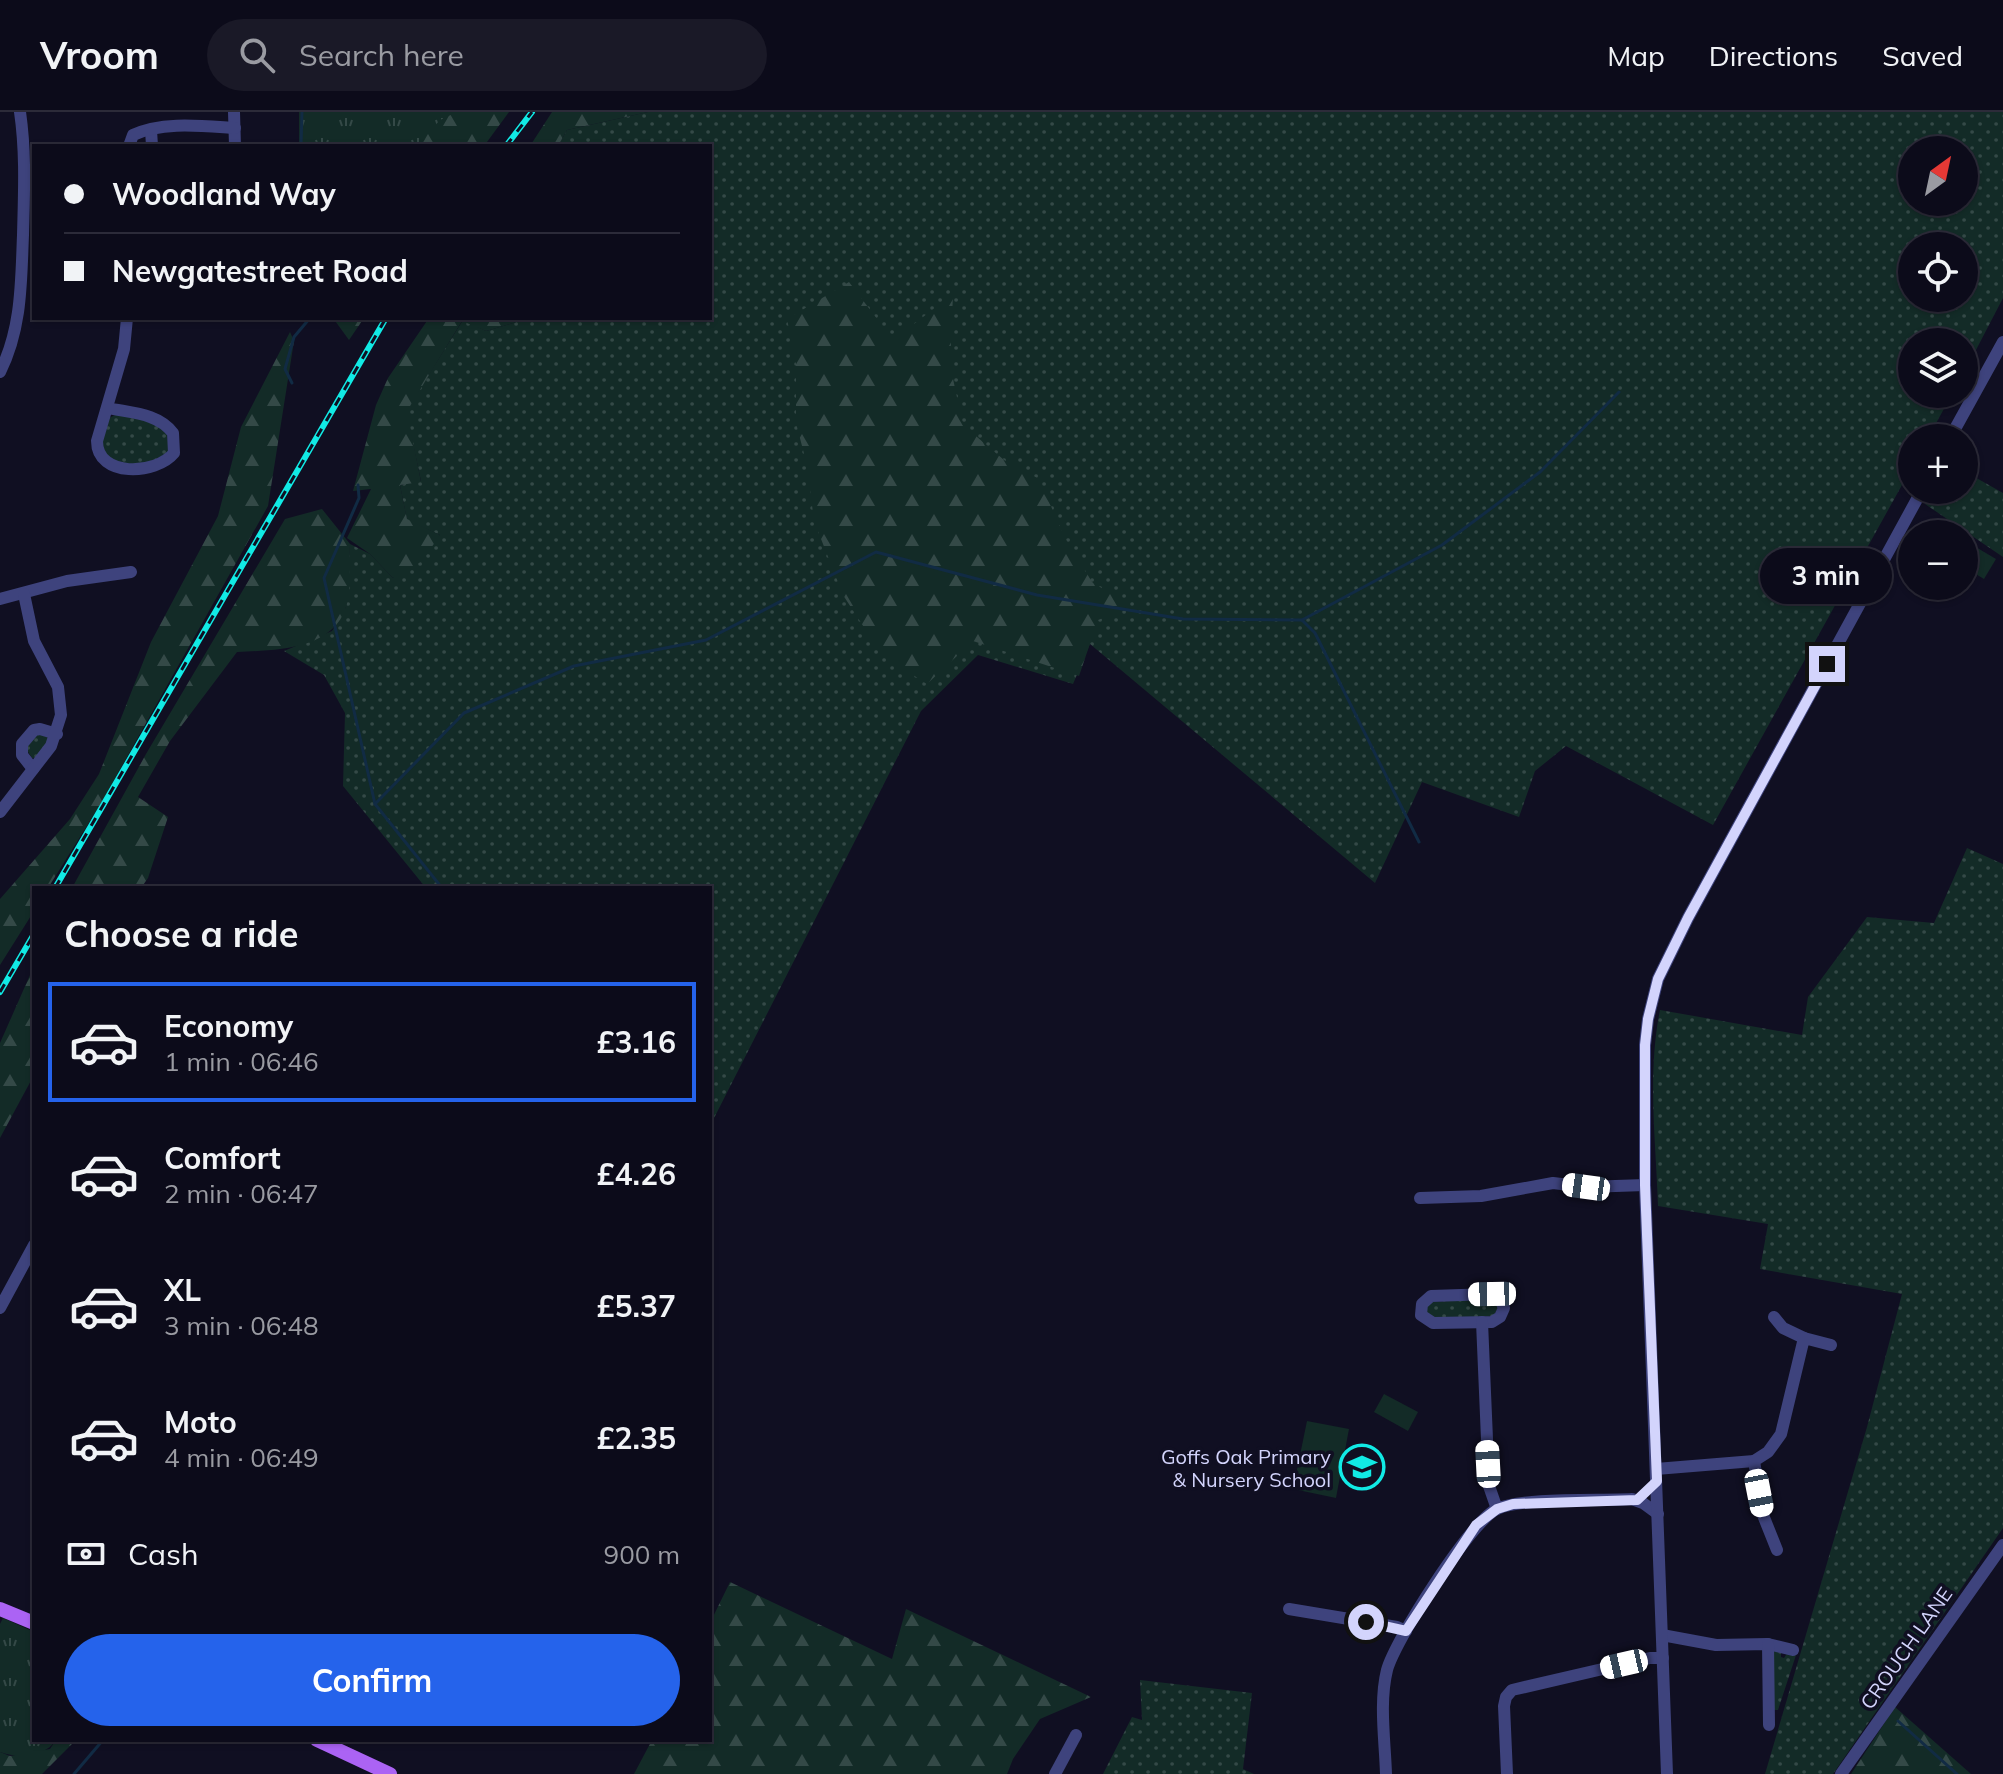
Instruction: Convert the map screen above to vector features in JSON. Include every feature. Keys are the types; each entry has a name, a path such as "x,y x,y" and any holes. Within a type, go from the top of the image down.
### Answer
{"main road":[{"path":"0,1609 32,1622"},
{"path":"321,1742 390,1774"}],"street":[{"path":"0,372 21,301 28,237 20,112"},
{"path":"234,112 235,144"},
{"path":"130,144 133,135 151,130 186,126 235,128"},
{"path":"151,130 152,144"},
{"path":"108,408 163,422 175,440 176,447 171,457 145,469 122,468 109,464 97,449 108,408 124,349 127,320"},
{"path":"1958,424 2003,342"},
{"path":"1667,1774 1645,1185 1645,1045 1648,1019 1658,979 1727,846 1914,504"},
{"path":"0,599 67,581 131,572"},
{"path":"0,812 51,746 61,715 61,699 53,676 34,641 24,594"},
{"path":"33,769 22,755 22,744 34,730 57,734"},
{"path":"1420,1198 1481,1196 1553,1183 1586,1187 1645,1185"},
{"path":"0,1308 32,1249"},
{"path":"1431,1296 1496,1296 1503,1304 1503,1313 1492,1322 1482,1322 1433,1323 1424,1319 1420,1309 1424,1300 1431,1296"},
{"path":"1774,1317 1783,1328 1804,1338 1831,1345"},
{"path":"1482,1322 1489,1486 1497,1509"},
{"path":"1637,1500 1656,1475 1754,1461 1768,1452 1781,1434 1804,1338"},
{"path":"1754,1461 1763,1515 1777,1550"},
{"path":"1386,1774 1385,1684 1389,1663 1466,1538 1484,1516 1513,1504 1637,1500 1658,1514"},
{"name":"CROUCH LANE","path":"1841,1774 2003,1545"},
{"path":"1289,1609 1406,1631"},
{"path":"1662,1635 1716,1645 1768,1644 1793,1650"},
{"path":"1768,1644 1769,1725"},
{"path":"1507,1774 1504,1706 1512,1690 1650,1658 1663,1658"},
{"path":"1055,1774 1076,1735"}],"green space":[{"path":"299,112 509,112 485,144 299,144"},
{"path":"299,112 457,112 440,120 418,144 299,144"},
{"path":"552,112 648,112 567,130 559,144 531,144"},
{"path":"648,112 2003,112 2003,298 1978,346 1978,328 1898,328 1898,408 1944,408 1936,424 1898,424 1898,492 1713,825 1566,746 1535,771 1519,817 1422,782 1375,883 1090,644 1073,684 978,655 921,711 712,1122 712,886 424,886 343,786 345,713 324,675 284,651 332,631 346,607 350,544 370,554 393,578 440,535 407,520 400,485 421,481 406,411 463,320 486,331 523,320 712,320 712,144 559,144 567,130"},
{"path":"849,282 893,340 953,294 950,365 963,425 1004,460 1039,479 1065,538 1092,582 1132,607 1098,620 1079,676 973,641 927,684 882,655 843,595 814,521 807,465 796,423 796,364 787,319"},
{"path":"334,320 363,320 349,340"},
{"path":"428,320 523,320 486,331 462,321 407,411 421,482 400,485 407,519 440,535 422,561 393,578 370,554 347,538 371,489 353,491 376,405 388,378"},
{"path":"290,332 294,341 268,506 100,805 49,886 32,886 32,914 0,965 0,899 70,819 99,774 151,642 218,516 241,427"},
{"path":"117,414 153,421 166,429 170,452 134,465 108,457 100,449 109,418"},
{"path":"1978,479 2003,493 2003,557 1978,540 1978,520 1949,520 1925,504 1978,504"},
{"path":"322,509 350,544 349,592 339,621 315,640 300,645 237,652 170,741 138,797 168,817 148,878 142,886 73,886 146,754 285,519"},
{"path":"1978,548 1996,559 1984,579 1978,575"},
{"path":"37,733 49,741 32,758 25,747"},
{"path":"1967,848 2003,864 2003,1528 1833,1774 1765,1774 1867,1427 1902,1294 1760,1269 1768,1224 1658,1206 1653,1083 1660,1010 1802,1035 1808,997 1867,917 1934,923"},
{"path":"32,971 32,1079 0,1138 0,1043"},
{"path":"1493,1299 1498,1307 1494,1316 1434,1319 1427,1316 1426,1305 1429,1302"},
{"path":"1384,1394 1418,1412 1408,1431 1374,1412"},
{"path":"1307,1421 1349,1429 1336,1498 1293,1489"},
{"path":"730,1582 892,1659 906,1609 1091,1697 1040,1719 1013,1759 1007,1774 634,1774 651,1742 712,1742 712,1619"},
{"path":"3,1618 32,1631 32,1742 54,1742 45,1750 31,1755 0,1752 0,1624"},
{"path":"1771,1650 1781,1653 1784,1658 1788,1652 1796,1655 1778,1710 1773,1710"},
{"path":"1140,1680 1252,1693 1243,1769 1254,1774 1103,1774 1132,1717 1142,1720"},
{"path":"1895,1707 1971,1774 1851,1774"},
{"path":"55,1742 74,1742 42,1774 0,1774 0,1752 10,1756 50,1749"}],"waterway":[{"path":"301,144 302,112"},
{"path":"292,383 285,369 294,337 308,320"},
{"path":"440,886 375,804 464,713 574,666 706,640 876,552 1037,595 1183,619 1302,620 1442,545 1540,472 1619,392"},
{"path":"358,485 359,498 324,578 375,804"},
{"path":"1302,620 1315,633 1419,842"},
{"path":"1898,1721 1957,1774"},
{"path":"74,1774 101,1742"}],"railway":[{"path":"508,144 532,112"},
{"path":"56,886 385,320"},
{"path":"0,992 32,937"}],"place":[{"name":"Goffs Oak Primary & Nursery School","path":"1362,1467"}],"route":[{"path":"1366,1622 1406,1631 1466,1538 1484,1516 1497,1509 1513,1504 1637,1500 1657,1481 1645,1185 1645,1045 1648,1019 1658,979 1688,918 1827,664"}]}
